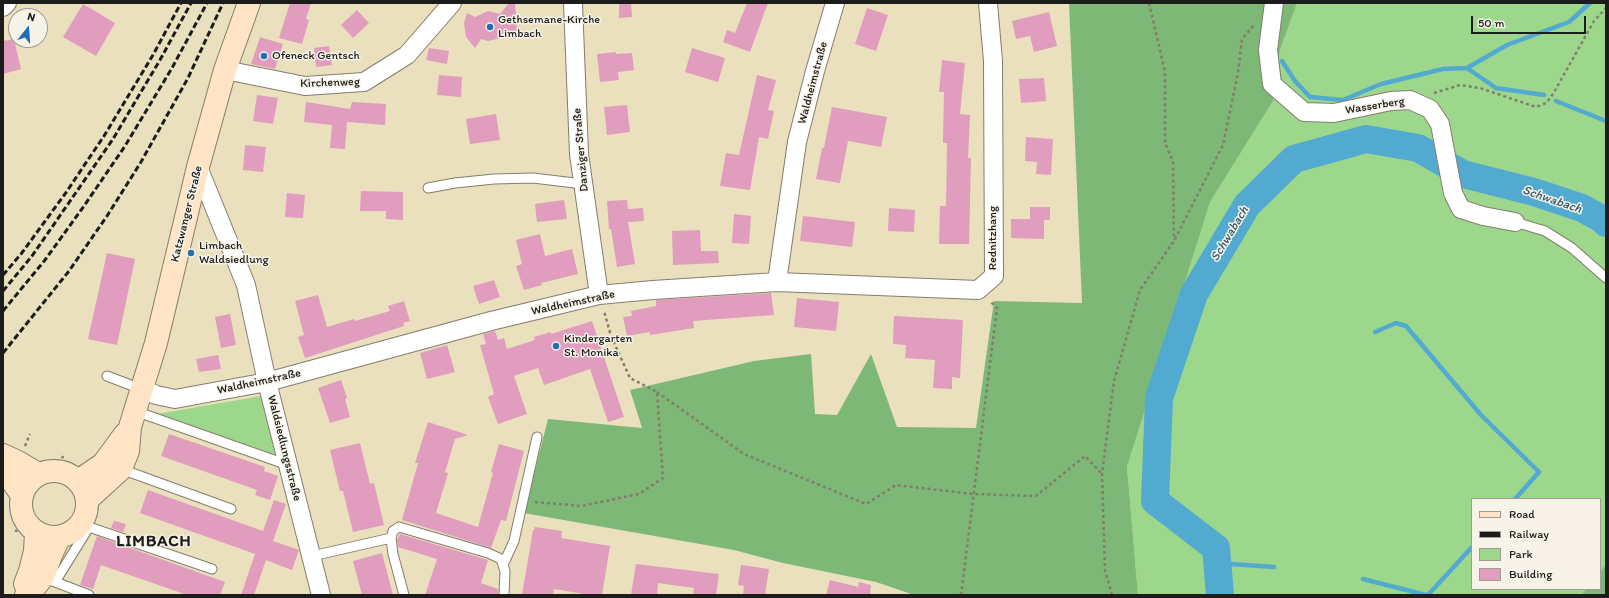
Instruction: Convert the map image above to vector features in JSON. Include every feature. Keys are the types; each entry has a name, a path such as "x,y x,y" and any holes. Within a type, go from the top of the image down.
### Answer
{"main road":[{"name":"Katzwanger Straße","path":"80,482 121,469 128,451 133,419 156,343 198,167 226,70 249,3"},
{"name":"Katzwanger Straße","path":"80,482 103,464 133,419"},
{"path":"13,453 18,462 66,473 80,482 88,510 82,523 72,533 59,538 47,537 36,533 26,523 21,509 22,495 28,483 42,468"},
{"path":"3,469 22,495"},
{"path":"20,595 30,572 35,551 36,533"},
{"path":"26,595 49,579 50,555 59,538"}],"street":[{"path":"3,7 7,3"},
{"name":"Kirchenweg","path":"226,70 304,86 364,82 407,55 452,3"},
{"name":"Danziger Straße","path":"573,3 579,154 601,302"},
{"name":"Waldheimstraße","path":"143,389 156,395 175,399 267,382 491,321 601,302 653,290 777,282 797,142 815,71 835,3"},
{"name":"Rednitzhang","path":"978,290 994,276 993,61 988,3"},
{"name":"Wasserberg","path":"1274,3 1268,50 1272,84 1304,112 1334,112 1391,101 1410,100 1430,110 1440,124 1453,193 1461,209 1483,216 1515,222"},
{"name":"Waldsiedlungsstraße","path":"198,167 246,285 267,382 321,595"},
{"path":"777,282 978,290"}],"lane":[{"path":"428,188 455,183 494,179 533,178 583,184"},
{"path":"1515,222 1545,231 1572,248 1606,278"},
{"path":"107,376 143,389"},
{"path":"133,419 289,465"},
{"path":"503,565 514,541 536,437"},
{"path":"121,469 231,509"},
{"path":"89,595 49,579 89,527 212,569"},
{"path":"404,595 393,554 391,538 392,531 399,527 488,553 501,560 505,571 504,595"},
{"path":"312,556 391,538"}],"path":[{"path":"1149,3 1165,72 1165,143 1173,162 1174,241"},
{"path":"1410,100 1460,85 1480,88 1536,107 1546,103 1554,94 1594,21 1606,8"},
{"path":"1112,595 1105,570 1102,474 1114,381 1140,290 1174,241 1223,145 1238,73 1242,39 1258,20 1271,24"},
{"path":"961,595 997,308 978,290"},
{"path":"530,502 581,506 639,494 663,478 657,392 630,378 611,336 601,302"},
{"path":"657,392 744,454 866,504 896,485 973,494 1036,496 1085,456 1102,474"},
{"path":"13,453 30,434"},
{"path":"60,464 63,456"},
{"path":"60,464 80,482"},
{"path":"42,468 60,464"}],"green space":[{"path":"1069,3 1297,3 1280,50 1273,101 1210,202 1127,467 1138,595 914,595 876,582 783,563 734,550 524,513 548,419 642,428 630,390 754,361 811,354 815,414 837,415 871,354 897,427 976,428 994,301 1082,303"},
{"path":"1297,3 1606,3 1606,564 1601,571 1601,498 1471,498 1471,590 1585,590 1581,595 1138,595 1127,467 1210,202 1273,101 1280,50"},
{"path":"261,396 276,455 157,414"},
{"path":"1606,564 1606,595 1581,595 1585,590 1601,590 1601,571"}],"building":[{"path":"290,3 311,3 306,19 309,20 302,44 279,38"},
{"name":"Gethsemane-Kirche Limbach","path":"509,3 515,3 517,33 506,31 497,39 488,41 481,39 475,48 466,37 464,23 467,13 475,17 488,11 500,14"},
{"path":"619,3 631,3 632,17 619,18"},
{"path":"747,3 768,3 750,52 723,42 727,30 735,33"},
{"path":"83,4 115,23 96,56 63,37"},
{"path":"867,8 888,15 876,51 855,44"},
{"path":"357,10 369,23 353,38 341,25"},
{"path":"1049,12 1057,46 1034,52 1030,36 1016,39 1012,21"},
{"name":"Ofeneck Gentsch","path":"260,37 283,44 275,69 251,64"},
{"path":"8,40 8,48 16,48 21,69 3,74 3,41"},
{"path":"329,46 332,65 316,67 314,48"},
{"path":"429,48 449,51 447,64 426,60"},
{"path":"692,48 725,58 718,82 685,72"},
{"path":"616,52 616,54 632,53 634,70 618,72 619,80 600,82 597,54"},
{"path":"942,60 965,63 960,114 970,115 968,158 971,158 969,244 939,244 940,206 946,206 947,143 943,143 944,92 939,92"},
{"path":"439,75 462,77 461,97 437,95"},
{"path":"757,75 776,80 768,110 774,111 768,139 759,137 750,190 720,186 726,153 739,155"},
{"path":"1044,78 1046,101 1021,103 1019,79"},
{"path":"257,95 278,98 273,124 253,121"},
{"path":"306,102 350,109 352,102 386,104 385,125 347,122 345,149 330,148 332,125 304,122"},
{"path":"627,105 630,132 607,135 604,107"},
{"path":"832,107 887,117 881,147 848,141 840,183 816,179"},
{"path":"496,114 500,140 470,144 466,119"},
{"path":"1026,137 1053,139 1051,175 1036,174 1037,162 1025,161"},
{"path":"245,145 266,147 263,172 243,170"},
{"path":"361,191 403,192 403,220 386,219 386,211 360,211"},
{"path":"287,193 305,195 303,218 285,217"},
{"path":"564,200 567,219 537,222 535,204"},
{"path":"627,200 628,209 643,208 644,221 628,222 635,264 617,267 611,229 609,229 607,201"},
{"path":"1030,207 1050,207 1050,220 1044,220 1044,239 1011,238 1011,219 1030,219"},
{"path":"889,208 915,210 914,232 888,231"},
{"path":"734,214 751,216 749,244 732,243"},
{"path":"803,216 855,222 852,247 800,241"},
{"path":"700,230 701,251 718,251 719,263 673,265 672,231"},
{"path":"540,234 545,256 572,249 578,274 541,283 542,285 524,290 516,266 522,264 516,240"},
{"path":"107,253 135,259 117,345 88,339"},
{"path":"494,280 500,297 479,304 473,286"},
{"path":"771,293 774,315 693,321 694,328 650,335 650,332 627,336 623,317 632,316 631,311 656,306 656,300"},
{"path":"318,295 327,327 390,311 388,306 404,301 410,321 403,323 404,326 305,358 298,337 304,335 295,301"},
{"path":"797,298 839,302 836,331 794,327"},
{"path":"230,314 236,345 221,348 215,317"},
{"path":"894,316 963,320 960,378 952,377 952,389 933,388 935,360 905,358 906,345 893,344"},
{"path":"592,321 624,417 608,422 590,369 544,385 538,368 514,376 527,414 498,424 488,397 494,394 480,345 486,344 483,334 495,331 498,340 504,338 507,349 535,340 534,337 551,332 551,334"},
{"path":"447,345 455,372 427,379 420,353"},
{"path":"218,355 221,369 199,372 196,359"},
{"path":"341,380 347,398 345,399 350,417 330,423 318,388"},
{"path":"428,422 468,435 455,439 445,472 448,473 436,513 478,527 493,473 491,472 499,444 524,451 506,521 501,520 491,548 402,520 418,463 415,463"},
{"path":"169,434 265,467 264,471 278,476 270,500 255,495 257,490 161,456"},
{"path":"360,443 370,484 374,483 384,525 353,532 343,491 340,491 330,450"},
{"path":"148,490 263,531 274,500 286,504 273,541 299,550 292,570 266,560 254,595 241,595 255,554 140,513"},
{"path":"114,521 126,524 123,532 111,528"},
{"path":"535,527 562,531 561,538 610,546 602,595 590,595 554,589 553,595 522,595 533,530"},
{"path":"400,534 488,560 481,583 498,589 498,595 425,595 437,559 398,547 397,540"},
{"path":"97,536 225,582 220,595 187,595 101,565 93,589 80,585"},
{"path":"382,553 393,595 362,595 353,561"},
{"path":"636,564 719,574 716,595 693,595 694,588 658,583 657,595 631,595"},
{"path":"741,565 769,569 765,595 743,595 744,586 738,585"},
{"path":"830,580 858,587 859,582 871,585 870,595 826,595"}],"waterway":[{"path":"1282,61 1295,81 1310,97 1343,100 1381,84 1443,69 1467,68 1507,45 1569,22 1590,3"},
{"path":"1467,68 1496,88 1544,95"},
{"path":"1556,101 1606,121"},
{"name":"Schwabach","path":"1220,595 1216,548 1155,501 1159,398 1194,294 1247,205 1294,159 1366,139 1418,148 1463,174 1534,192 1582,208 1602,219 1606,223"},
{"path":"1375,332 1396,323 1406,326 1481,415 1539,472 1516,498"},
{"path":"1428,595 1471,548"},
{"path":"1217,563 1274,567"},
{"path":"1363,579 1426,595"}],"railway":[{"path":"3,275 21,254 65,194 104,136 153,55 181,3"},
{"path":"3,291 32,256 113,139 160,60 191,3"},
{"path":"3,311 45,260 125,146 172,68 207,3"},
{"path":"3,353 69,271 107,216 141,162 188,78 223,3"}],"place":[{"name":"Gethsemane-Kirche Limbach","path":"490,27"},
{"name":"Ofeneck Gentsch","path":"264,56"},
{"name":"Limbach Waldsiedlung","path":"191,253"},
{"name":"Kindergarten St. Monika","path":"556,346"}],"district":[{"name":"LIMBACH","path":"154,542"}]}
